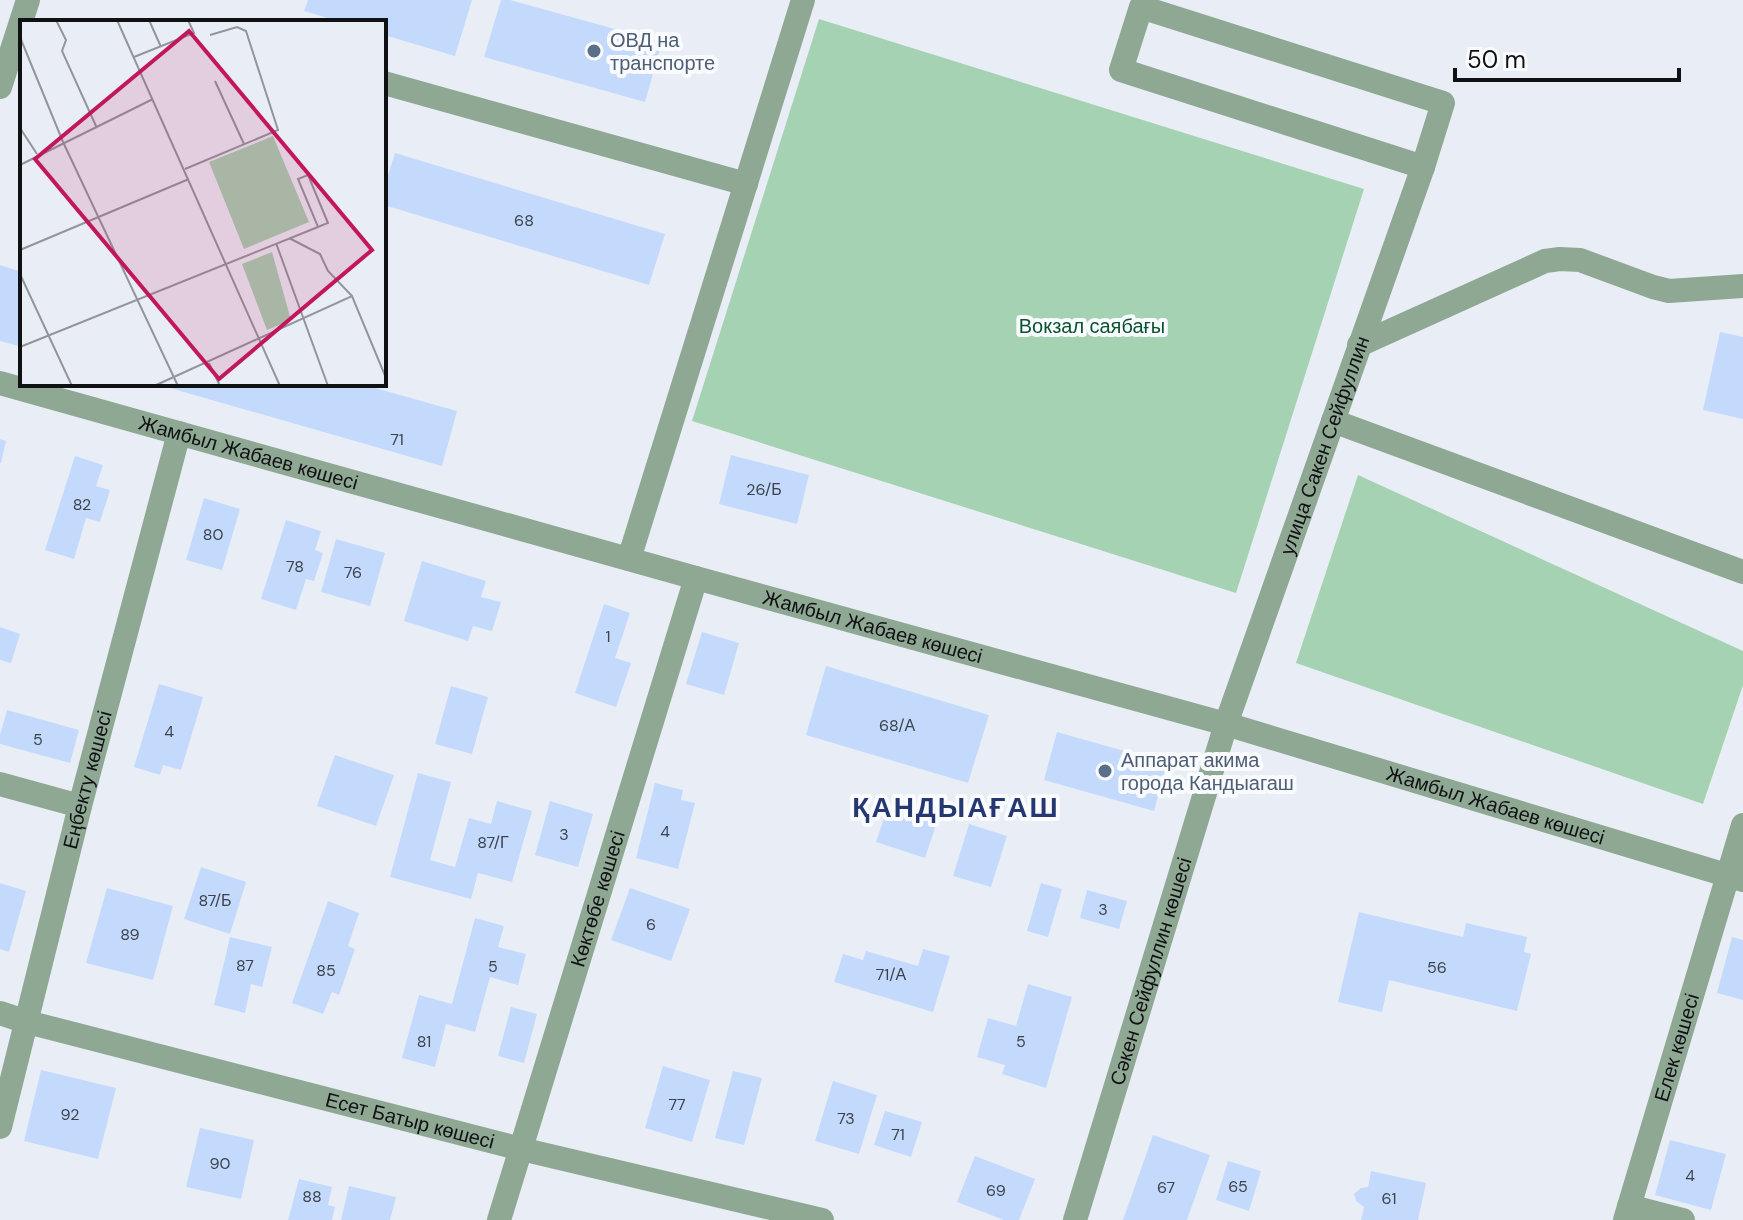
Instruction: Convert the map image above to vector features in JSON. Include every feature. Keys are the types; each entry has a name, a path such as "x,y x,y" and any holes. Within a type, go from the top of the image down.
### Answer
{"street":[{"path":"22,20 28,0"},
{"path":"629,559 803,0"},
{"name":"улица Сакен Сейфуллин","path":"1226,724 1423,167 1443,103 1141,7 1121,70 1423,167"},
{"path":"0,87 20,25"},
{"path":"386,84 746,184"},
{"path":"1359,345 1545,261 1580,260 1669,291 1743,286"},
{"name":"Жамбыл Жабаев көшесі","path":"0,383 1226,724 1736,878"},
{"path":"1333,421 1743,572"},
{"name":"Еңбекту көшесі","path":"0,1127 80,806 179,433"},
{"name":"Көктөбе көшесі","path":"499,1220 696,578"},
{"name":"Сәкен Сейфуллин көшесі","path":"1075,1220 1226,724"},
{"path":"0,784 80,806"},
{"name":"Елек көшесі","path":"1627,1213 1736,878 1743,825"},
{"name":"Есет Батыр көшесі","path":"0,1013 521,1149 822,1220"},
{"path":"1627,1213 1683,1220"}],"green space":[{"name":"Вокзал саябағы","path":"819,19 1364,189 1236,593 692,421"},
{"path":"1358,475 1743,651 1743,685 1703,804 1296,663"}],"building":[{"path":"308,0 472,0 455,56 386,36 386,20 334,20 304,11"},
{"path":"501,0 662,42 645,102 484,57"},
{"path":"395,153 665,234 649,285 386,206 386,182"},
{"path":"0,265 20,271 20,346 0,341"},
{"path":"1720,332 1743,337 1743,419 1703,410"},
{"path":"163,386 368,386 457,411 442,466"},
{"path":"0,439 6,441 1,463 0,463"},
{"path":"731,455 809,475 797,524 719,504"},
{"path":"75,456 103,465 96,486 110,490 100,522 86,518 74,559 45,550"},
{"path":"204,498 240,509 222,570 186,560"},
{"path":"286,520 321,531 315,550 323,553 314,581 306,579 296,610 261,599"},
{"path":"336,539 385,553 370,606 321,592"},
{"path":"422,561 486,581 481,597 501,602 492,631 473,626 468,641 404,621"},
{"path":"604,604 630,613 615,658 631,663 616,707 575,693"},
{"path":"0,627 20,634 11,663 0,660"},
{"path":"702,632 739,643 724,695 686,684"},
{"path":"826,666 989,715 968,783 806,735"},
{"path":"159,684 203,697 181,770 163,765 160,775 134,767"},
{"path":"451,686 488,697 472,754 435,744"},
{"path":"7,710 79,730 70,763 0,744"},
{"name":"Аппарат акима города Кандыагаш","path":"1057,732 1167,763 1154,811 1044,780"},
{"path":"335,755 394,775 376,826 317,806"},
{"path":"418,773 451,782 430,860 455,867 469,818 491,824 497,801 532,811 512,882 478,873 471,899 390,877"},
{"path":"655,783 683,790 681,800 695,803 678,869 636,858"},
{"path":"550,801 593,814 578,867 535,855"},
{"path":"888,806 937,822 925,858 876,842"},
{"path":"969,824 1007,836 991,887 953,876"},
{"path":"201,867 246,882 230,934 184,919"},
{"path":"0,883 26,891 9,952 0,949"},
{"path":"1041,883 1062,889 1048,937 1027,931"},
{"path":"107,888 173,906 153,980 86,963"},
{"path":"630,888 690,909 671,961 611,940"},
{"path":"1087,890 1127,901 1119,929 1080,918"},
{"path":"328,901 359,913 348,946 355,949 339,995 332,992 323,1014 292,1003"},
{"path":"1359,912 1463,937 1466,923 1527,937 1524,952 1531,954 1517,1011 1389,980 1382,1012 1338,1002"},
{"path":"475,918 504,926 498,947 526,954 518,985 490,977 475,1032 446,1024 435,1067 402,1058 419,995 452,1004"},
{"path":"230,937 272,947 262,987 251,984 245,1013 214,1005"},
{"path":"1732,937 1743,940 1743,1000 1717,993"},
{"path":"923,949 950,956 933,1012 834,982 843,954 863,960 866,951 918,966"},
{"path":"1028,984 1072,997 1046,1088 1002,1074 1005,1065 977,1057 988,1018 1016,1026"},
{"path":"511,1007 537,1014 524,1063 498,1056"},
{"path":"663,1066 710,1080 692,1142 645,1128"},
{"path":"41,1070 116,1088 98,1159 24,1141"},
{"path":"733,1071 762,1078 744,1145 715,1138"},
{"path":"833,1081 877,1095 859,1154 815,1141"},
{"path":"885,1111 922,1122 911,1157 874,1145"},
{"path":"200,1128 254,1140 241,1199 186,1187"},
{"path":"1153,1135 1210,1155 1187,1220 1123,1220"},
{"path":"1670,1140 1726,1154 1711,1210 1655,1195"},
{"path":"975,1156 1035,1179 1019,1220 1004,1220 957,1202"},
{"path":"1228,1161 1261,1171 1249,1211 1216,1200"},
{"path":"1371,1171 1426,1183 1418,1220 1361,1220 1364,1207 1356,1201 1354,1194 1368,1187"},
{"path":"299,1179 332,1187 328,1205 335,1207 332,1220 288,1220"},
{"path":"349,1186 396,1197 390,1220 341,1220"}],"place":[{"name":"ОВД на транспорте","path":"594,51"},
{"name":"Аппарат акима города Кандыагаш","path":"1105,771"}],"district":[{"name":"ҚАНДЫАҒАШ","path":"956,807"}]}
